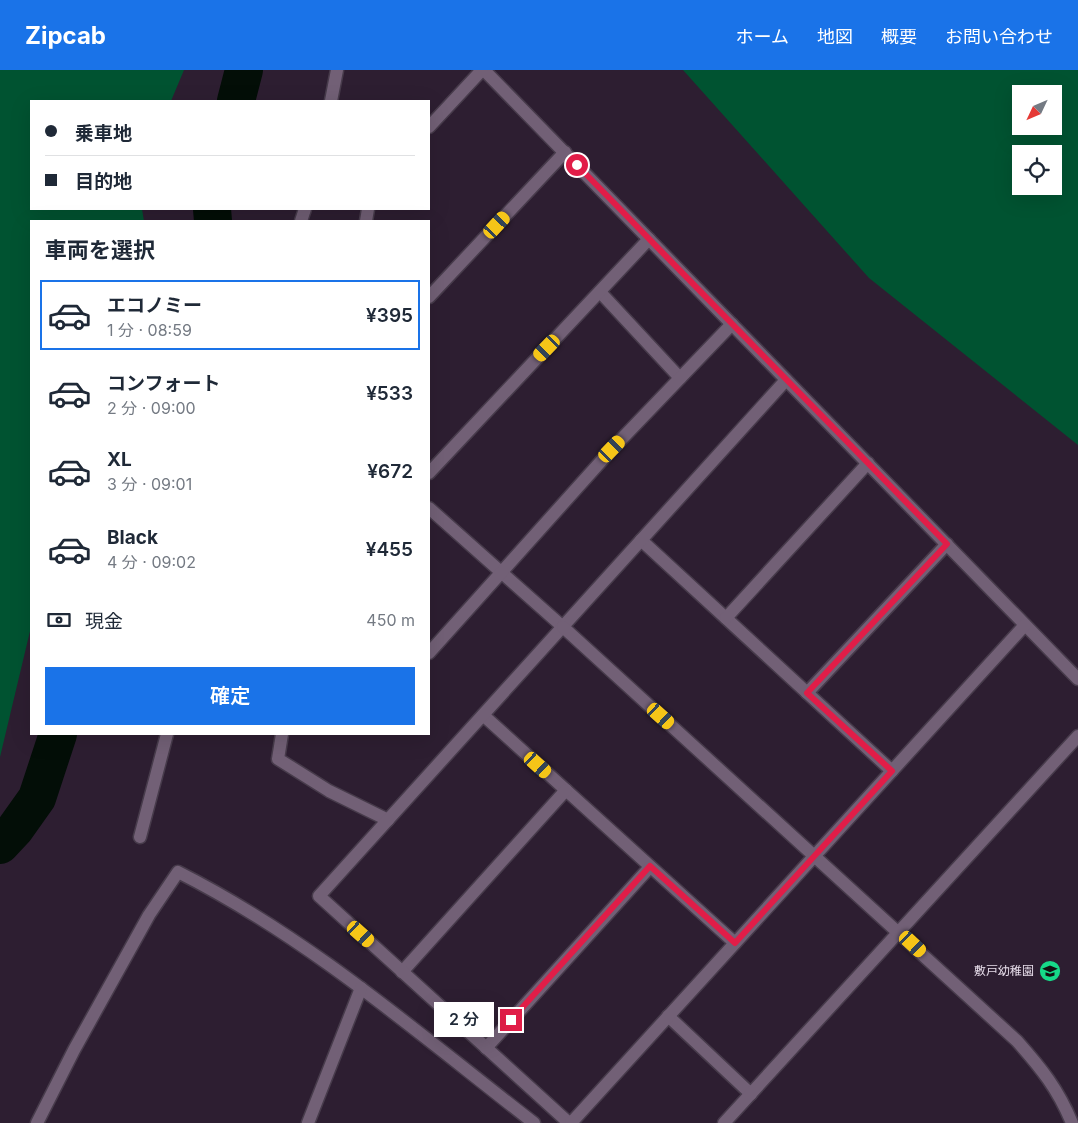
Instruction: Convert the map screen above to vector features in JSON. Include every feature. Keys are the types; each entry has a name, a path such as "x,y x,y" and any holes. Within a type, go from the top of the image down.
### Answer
{"street":[{"path":"331,100 336,70"},
{"path":"430,126 483,70 1078,679"},
{"path":"430,296 565,152"},
{"path":"430,472 649,239"},
{"path":"600,292 680,378"},
{"path":"430,652 612,449 732,324"},
{"path":"786,380 319,896 570,1123 1025,625"},
{"path":"726,618 868,463"},
{"path":"430,509 900,931 1018,1041 1041,1067 1061,1096 1072,1123"},
{"path":"641,540 892,771"},
{"path":"807,693 947,544"},
{"path":"483,715 735,943"},
{"path":"140,837 167,735"},
{"path":"282,735 278,760 329,791 388,820"},
{"path":"724,1123 1078,736"},
{"path":"402,972 566,790"},
{"path":"486,1048 650,866"},
{"path":"37,1123 74,1050 149,915 178,872 219,893 277,928 361,988 534,1123"},
{"path":"308,1123 361,988"},
{"path":"668,1016 751,1094"}],"green space":[{"path":"0,70 184,70 171,100 30,100 30,210 142,210 144,220 30,220 30,631 0,757"},
{"path":"683,70 1078,70 1078,445 869,278"}],"waterway":[{"path":"236,100 244,70"},
{"path":"212,210 213,220"},
{"path":"0,845 15,829 37,798 58,735"}],"place":[{"name":"敷戸幼稚園","path":"1050,971"}],"route":[{"path":"511,1020 650,866 735,943 892,771 807,693 947,544 577,165"}]}
